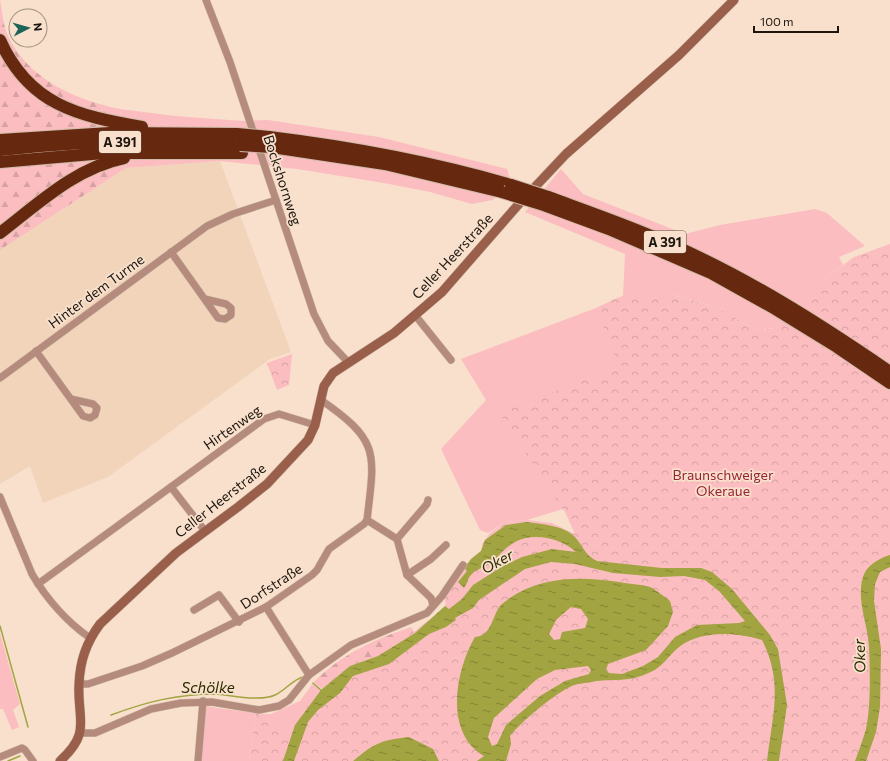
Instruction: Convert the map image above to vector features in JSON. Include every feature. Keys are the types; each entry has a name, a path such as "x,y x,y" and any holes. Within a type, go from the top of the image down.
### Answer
{"highway":[{"path":"0,40 22,76 38,91 58,105 77,113 103,120 177,133"},
{"name":"A 391","path":"0,140 86,134 177,133 240,144"},
{"name":"A 391","path":"0,150 106,142 167,142 271,146 353,158 506,189"},
{"name":"A 391","path":"271,146 320,143 418,161 506,189 613,220 670,244 841,339 890,372"},
{"path":"0,162 44,157 161,152 240,144 271,146"},
{"path":"0,234 86,170 119,159 161,152"},
{"name":"A 391","path":"774,303 890,383"}],"main road":[{"name":"Celler Heerstraße","path":"60,761 76,744 80,733 82,721 78,684 83,652 90,638 100,624 176,552 267,484 304,444 315,425 324,386 328,379 348,362 416,316 442,292 518,205 566,154 670,63 734,0"}],"street":[{"name":"Bockshornweg","path":"206,0 230,62 319,326 328,341 348,362"},
{"name":"Hinter dem Turme","path":"0,378 214,222 276,200"},
{"path":"171,252 205,300"},
{"path":"416,316 451,360"},
{"path":"36,351 71,399"},
{"path":"321,400 354,424 368,444 371,451 372,472 367,520 397,539 407,575 431,598 433,606"},
{"name":"Hirtenweg","path":"38,584 272,415 279,414 315,425"},
{"path":"171,487 205,531"},
{"path":"0,497 32,574 38,584 53,603 90,638"},
{"path":"397,539 427,504 428,500"},
{"name":"Dorfstraße","path":"78,684 88,684 142,666 239,622 266,607 312,575 319,567 329,548 360,528 367,520"},
{"path":"407,575 446,546"},
{"path":"80,733 95,732 151,709 182,703 203,701 223,703 250,709 270,708 289,700 309,675 351,645 422,616 442,596 463,565"},
{"name":"Dorfstraße","path":"194,610 219,595 239,622"},
{"path":"266,607 309,675"},
{"path":"198,761 203,701"},
{"path":"0,757 22,748 33,761"}],"shaded area":[{"path":"220,161 291,352 270,359 108,477 43,503 30,466 0,484 0,250 126,168"}],"green space":[{"path":"0,0 8,36 8,48 15,48 28,65 55,86 87,100 120,109 126,168 0,250"},
{"path":"120,109 175,116 243,121 268,120 379,137 507,169 510,179 493,200 472,204 430,192 297,169 220,161 126,168"},
{"path":"561,169 583,194 685,234 720,225 815,209 827,213 865,246 839,257 843,265 819,283 775,328 755,330 720,310 700,302 672,295 890,410 527,520 505,522 488,533 480,530 441,449 486,400 461,359 596,308 623,296 625,254 525,212"},
{"name":"Braunschweiger Okeraue","path":"890,244 890,761 439,761 433,749 366,750 353,761 249,761 256,713 260,714 291,734 313,699 335,677 351,666 373,658 395,646 442,611 445,604 444,597 471,559 481,551 483,543 490,533 505,522 527,520 552,523 575,534 565,512 499,413 619,367 596,308 624,296 648,293 660,294 685,298 709,305 746,325 758,329 775,328 819,283 854,257"},
{"path":"292,354 289,385 277,390 267,363"},
{"path":"411,627 415,633 378,656 350,666 322,689 314,682 324,672 359,649 384,637"},
{"path":"0,633 20,704 13,710 19,727 12,730 3,709 0,709"},
{"path":"313,683 321,690 302,714 291,735 260,714 271,714 300,701"},
{"path":"203,706 256,713 249,761 199,761"}],"water":[{"path":"526,522 557,527 564,529 574,536 587,553 597,561 662,568 701,568 712,572 732,589 770,635 778,649 787,705 779,761 767,761 775,700 775,685 769,656 762,640 741,635 719,634 708,635 688,641 679,647 657,669 639,677 596,681 574,685 556,695 539,708 510,736 511,744 506,761 477,761 484,756 471,746 463,732 458,717 457,701 462,667 475,637 481,636 485,633 502,604 515,595 543,583 558,580 588,579 650,587 670,601 673,612 668,626 646,650 608,664 606,670 609,673 622,674 643,666 658,657 675,637 697,625 739,623 745,621 719,591 705,580 684,576 660,577 613,573 575,564 551,562 525,569 479,600 473,608 455,618 456,620 446,627 429,634 389,664 353,676 340,693 318,710 308,722 294,761 283,761 295,725 321,690 350,666 378,656 415,633 445,606 449,609 462,599 473,585 503,566 522,557 552,549 576,552 563,543 547,538 530,537 522,539 511,544 492,562 473,573 464,588 458,582 467,571 464,568 471,559 481,551 485,540 506,525","holes":["571,607 581,609 588,619 585,628 562,632 560,639 554,640 549,634 556,620","588,666 591,670 589,674 565,681 540,696 506,725 497,744 492,746 488,737 494,718 537,679 555,670"]},
{"path":"890,555 890,567 880,572 875,584 874,601 881,649 880,707 876,732 866,761 855,761 868,720 870,677 869,647 862,603 861,586 867,569 877,560"},
{"path":"409,737 433,749 439,761 353,761 379,743 392,739"}],"waterway":[{"path":"0,626 28,727"},
{"name":"Schölke","path":"111,715 137,706 188,695 215,694 245,698 269,697 279,693 296,680 303,677"},
{"name":"Schölke","path":"313,683 322,691"},
{"name":"Schölke","path":"8,761 20,756"}],"water label":[{"name":"Oker","path":"497,561"},
{"name":"Oker","path":"859,656"}]}
